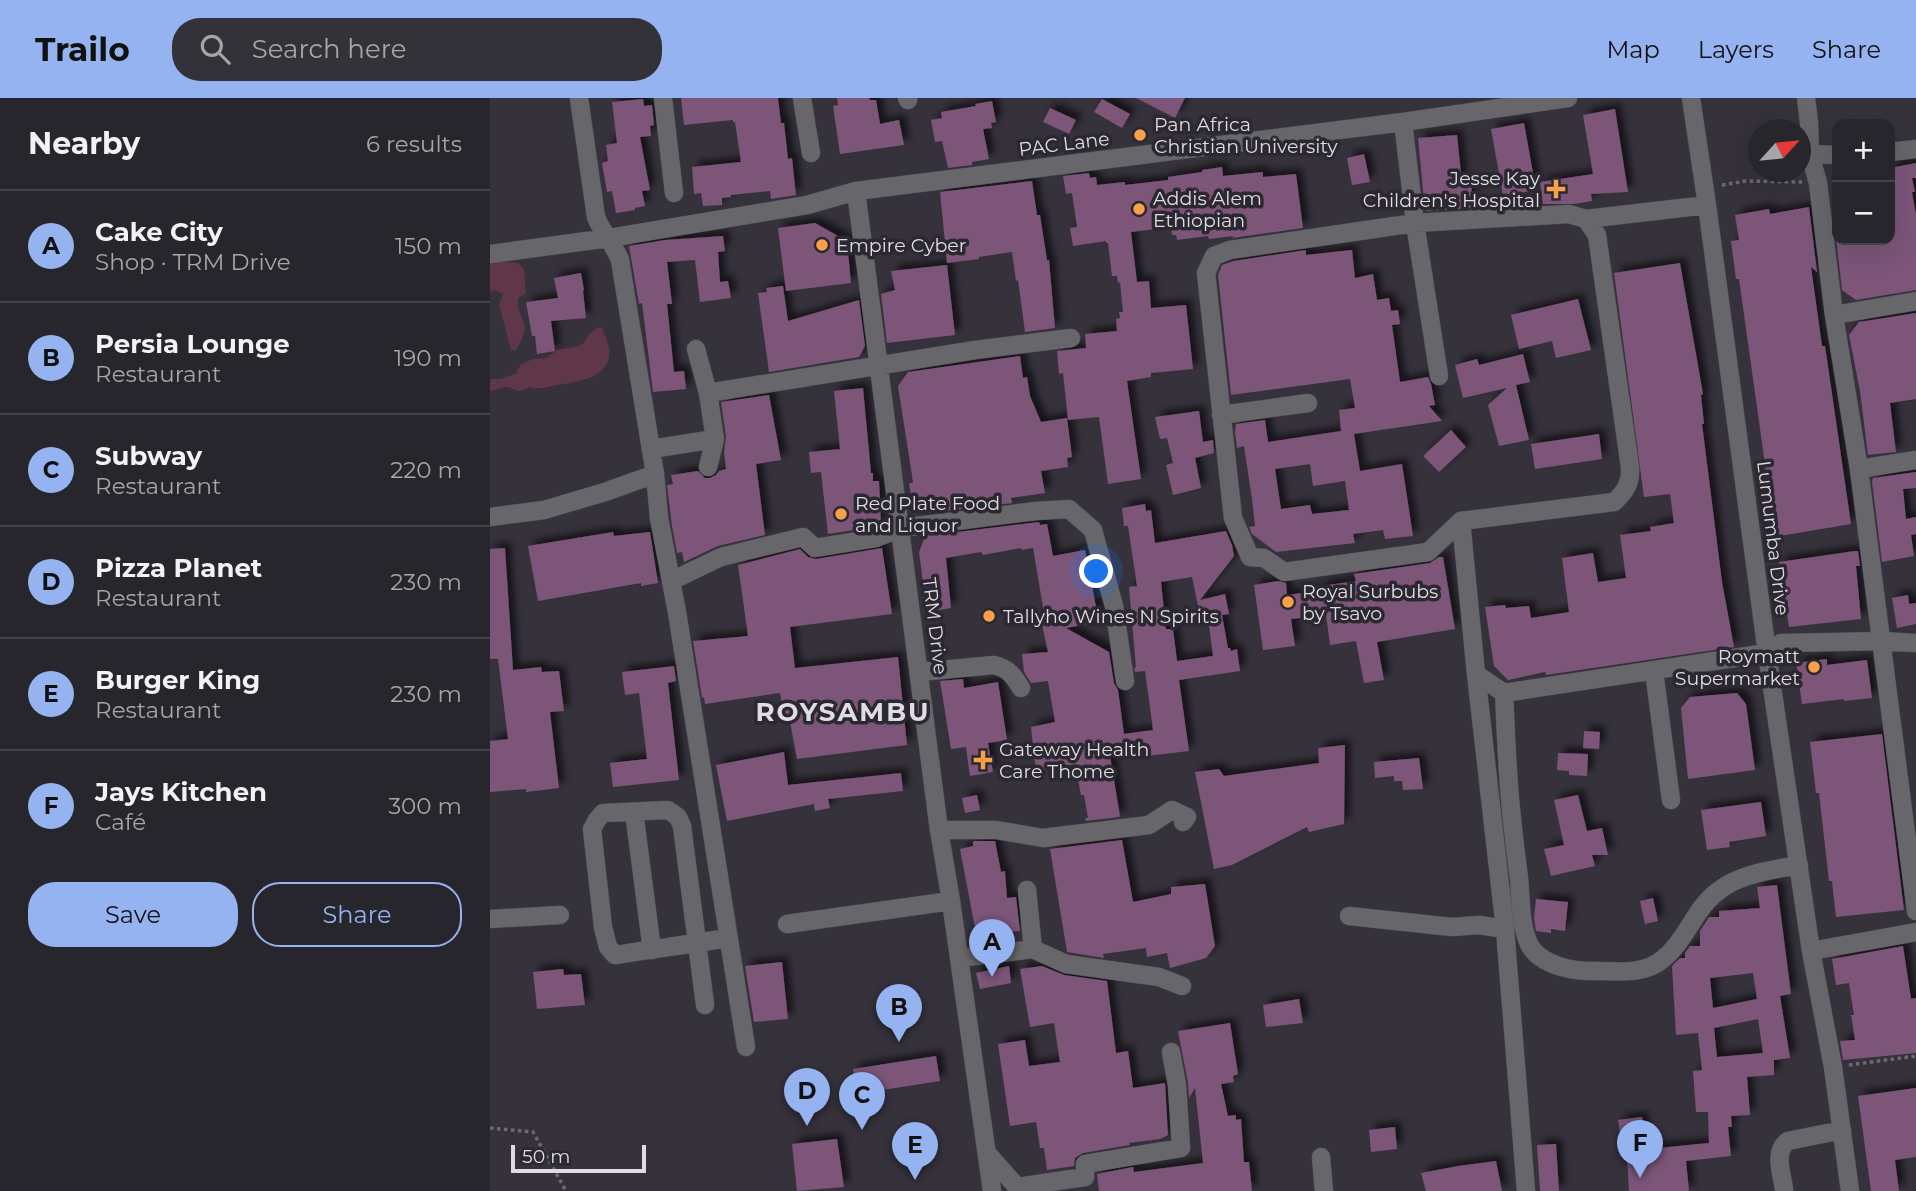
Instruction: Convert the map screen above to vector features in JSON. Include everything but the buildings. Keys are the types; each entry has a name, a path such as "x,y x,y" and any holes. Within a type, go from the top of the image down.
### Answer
{"street":[{"path":"579,98 596,217 603,234 609,238 620,260 655,474 659,518 746,1047"},
{"path":"663,98 674,193"},
{"path":"802,98 811,153"},
{"name":"PAC Lane","path":"490,254 609,238 807,205 856,191 1404,122 1567,98"},
{"name":"Lumumba Drive","path":"1691,98 1767,653 1811,951 1833,1067 1850,1191"},
{"path":"1806,98 1808,119"},
{"path":"1404,122 1415,223 1439,376"},
{"path":"1895,151 1916,149"},
{"path":"1832,155 1811,154 1818,183 1834,315 1859,469 1916,911"},
{"name":"TRM Drive","path":"856,191 939,830 992,1191"},
{"path":"1586,219 1597,234 1630,467 1631,478 1626,491 1614,502 1461,521 1427,552 1284,572 1264,558 1248,564 1233,518 1221,415 1206,273 1214,256 1230,250 1415,223 1569,214 1586,219 1706,197"},
{"path":"1834,315 1916,301"},
{"path":"708,393 975,350 1071,338"},
{"path":"696,349 708,393 715,439 708,467"},
{"path":"1221,415 1308,403"},
{"path":"651,449 715,439"},
{"path":"1859,469 1916,460"},
{"path":"490,517 544,510 655,474"},
{"path":"671,582 721,557 803,537 816,548 876,538 901,528 1069,509 1093,530 1114,606 1125,681"},
{"path":"1461,521 1505,929 1526,1191"},
{"path":"1476,674 1504,693 1767,653 1785,642 1916,643"},
{"path":"919,673 994,665 1005,668 1021,688"},
{"path":"1654,671 1671,800"},
{"path":"1504,693 1511,809 1524,926 1531,946 1544,960 1556,965 1591,971 1644,970 1674,948 1699,910 1727,884 1756,873 1799,866"},
{"path":"705,1005 698,942 682,826 678,817 668,810 603,813 592,829 603,927 608,947 615,956 698,942 728,938"},
{"path":"939,830 996,830 1043,838 1149,825 1172,810 1187,817 1183,822"},
{"path":"634,812 652,950"},
{"path":"1027,890 1033,949"},
{"path":"787,924 951,901"},
{"path":"490,919 560,915"},
{"path":"1349,916 1452,927 1479,925 1505,929"},
{"path":"1811,951 1916,932"},
{"path":"959,958 1033,949 1066,964 1159,978 1182,986"},
{"path":"986,1153 1017,1187 1085,1177 1085,1164 1181,1147 1177,1085 1171,1052"},
{"path":"1784,1189 1779,1151 1782,1145 1788,1141 1842,1130"},
{"path":"1321,1157 1324,1191"}],"path":[{"path":"1706,197 1746,181 1818,183"},
{"path":"1833,1067 1916,1056"},
{"path":"490,1128 533,1132 566,1191"}],"shaded area":[{"path":"490,261 518,263 524,269 526,293 518,298 518,306 525,327 516,350 511,350 499,304 503,294 495,290 490,292"},
{"path":"601,327 609,348 609,358 600,372 584,380 543,388 529,387 520,391 507,387 490,391 490,379 515,374 521,364 546,358 557,350 584,343 589,334"}],"place":[{"name":"Pan Africa Christian University","path":"1140,135"},
{"name":"Jesse Kay Children's Hospital","path":"1556,189"},
{"name":"Addis Alem Ethiopian","path":"1139,209"},
{"name":"Empire Cyber","path":"822,245"},
{"name":"Red Plate Food and Liquor","path":"841,514"},
{"name":"Royal Surbubs by Tsavo","path":"1288,602"},
{"name":"Tallyho Wines N Spirits","path":"989,616"},
{"name":"Roymatt Supermarket","path":"1814,667"},
{"name":"Gateway Health Care Thome","path":"983,760"},
{"name":"Cake City","path":"992,977"},
{"name":"Persia Lounge","path":"899,1042"},
{"name":"Pizza Planet","path":"807,1126"},
{"name":"Subway","path":"862,1130"},
{"name":"Jays Kitchen","path":"1640,1178"},
{"name":"Burger King","path":"915,1180"}],"district":[{"name":"ROYSAMBU","path":"843,712"}]}
